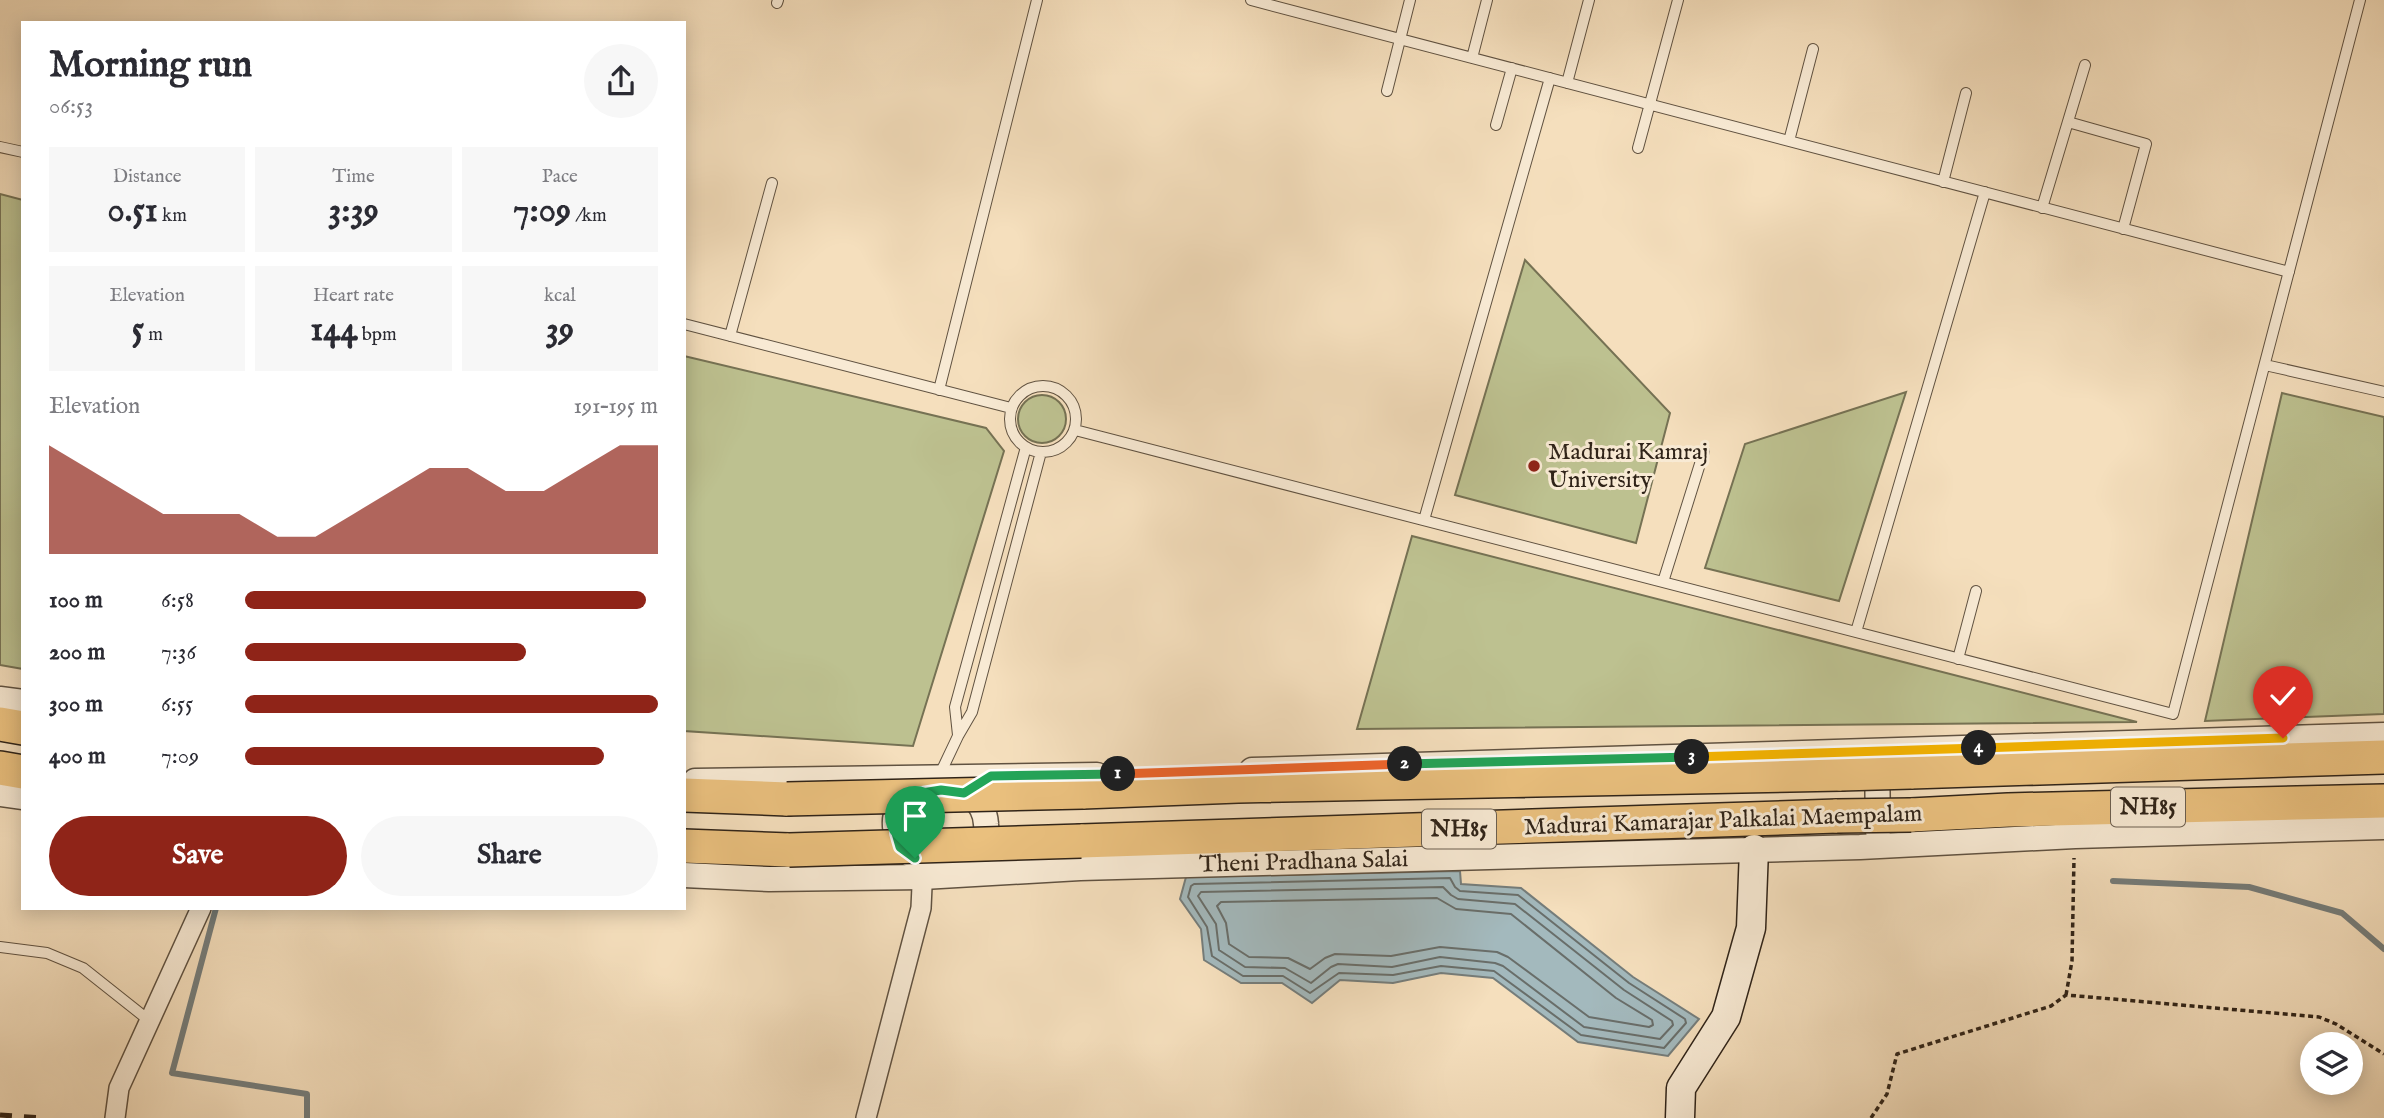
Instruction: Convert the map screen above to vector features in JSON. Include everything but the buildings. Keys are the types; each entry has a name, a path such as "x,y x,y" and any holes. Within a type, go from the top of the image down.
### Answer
{"highway":[{"path":"0,724 21,728"},
{"name":"Madurai Kamarajar Palkalai Maempalam","path":"686,795 787,799 1238,786 1841,774 2384,757"},
{"path":"0,768 21,772"},
{"name":"Madurai Kamarajar Palkalai Maempalam","path":"686,846 789,850 915,860 1081,841 2008,810 2384,801"}],"main road":[{"path":"1679,1118 1681,1088 1726,1017 1751,928 1754,849"}],"street":[{"path":"0,699 21,702"},
{"path":"866,1118 921,908 915,860 896,833 896,818 901,804 916,794 991,776 2384,735"},
{"path":"1877,751 1879,846"},
{"path":"882,778 916,794"},
{"path":"686,781 882,778 948,787 980,801 986,815 987,831 983,845 966,858 943,862 915,860"},
{"path":"0,794 21,797"},
{"name":"Theni Pradhana Salai","path":"686,875 769,879 888,877 915,860 998,873 1879,846 2075,836 2384,827"},
{"path":"966,858 998,873"},
{"path":"115,1118 119,1088 200,910"}],"lane":[{"path":"939,390 1037,0"},
{"path":"1251,0 1273,3 1296,12 2289,272"},
{"path":"1296,12 1300,0"},
{"path":"1387,91 1410,0"},
{"path":"1472,58 1487,0"},
{"path":"1567,83 1589,0"},
{"path":"1638,148 1678,0"},
{"path":"1075,430 2173,714 2361,0"},
{"path":"1789,141 1813,49"},
{"path":"2042,208 2085,65"},
{"path":"1496,125 1512,68"},
{"path":"1423,520 1549,78"},
{"path":"1943,181 1966,93"},
{"path":"2068,122 2146,144 2123,229"},
{"path":"0,146 21,151"},
{"path":"730,336 772,183"},
{"path":"1856,632 1985,192"},
{"path":"686,325 1011,408"},
{"path":"2265,365 2384,392"},
{"path":"1041,386 1056,388 1073,404 1077,419 1075,430 1063,446 1056,450 1041,452 1026,447 1011,430 1011,408 1026,390 1041,386"},
{"path":"948,787 958,736 955,707 1026,447"},
{"path":"1663,582 1704,451"},
{"path":"958,736 972,712 1041,452"},
{"path":"1958,659 1976,591"},
{"path":"0,947 47,953 82,968 151,1022"}],"path":[{"path":"2066,995 2072,961 2075,836"},
{"path":"1871,1118 1886,1094 1897,1054 2051,1006 2066,995 2319,1017 2336,1024 2384,1054"}],"green space":[{"path":"0,194 21,199 21,669 0,665"},
{"path":"1525,260 1670,413 1636,543 1455,495"},
{"path":"686,356 986,428 1004,451 913,746 686,731"},
{"path":"1906,392 1839,601 1705,568 1745,444"},
{"path":"2282,393 2384,417 2384,714 2205,721"},
{"path":"1042,395 1059,402 1066,419 1059,436 1042,443 1025,436 1018,419 1025,402"},
{"path":"1412,536 2137,722 1357,729"}],"water":[{"path":"1460,871 1461,884 1521,888 1633,977 1699,1019 1668,1056 1578,1042 1493,978 1441,973 1393,983 1340,980 1312,1003 1282,983 1241,983 1204,960 1201,929 1180,899 1186,877"}],"waterway":[{"path":"2113,881 2249,887 2342,913 2384,949"},
{"path":"215,910 172,1073 307,1094 307,1118"}],"railway":[{"path":"0,1115 42,1118"}],"place":[{"name":"Madurai Kamraj University","path":"1534,466"}],"route":[{"path":"915,858 900,847 896,833 896,818 901,804 916,794 941,790 964,793 991,776 1080,776 2283,738"}]}
